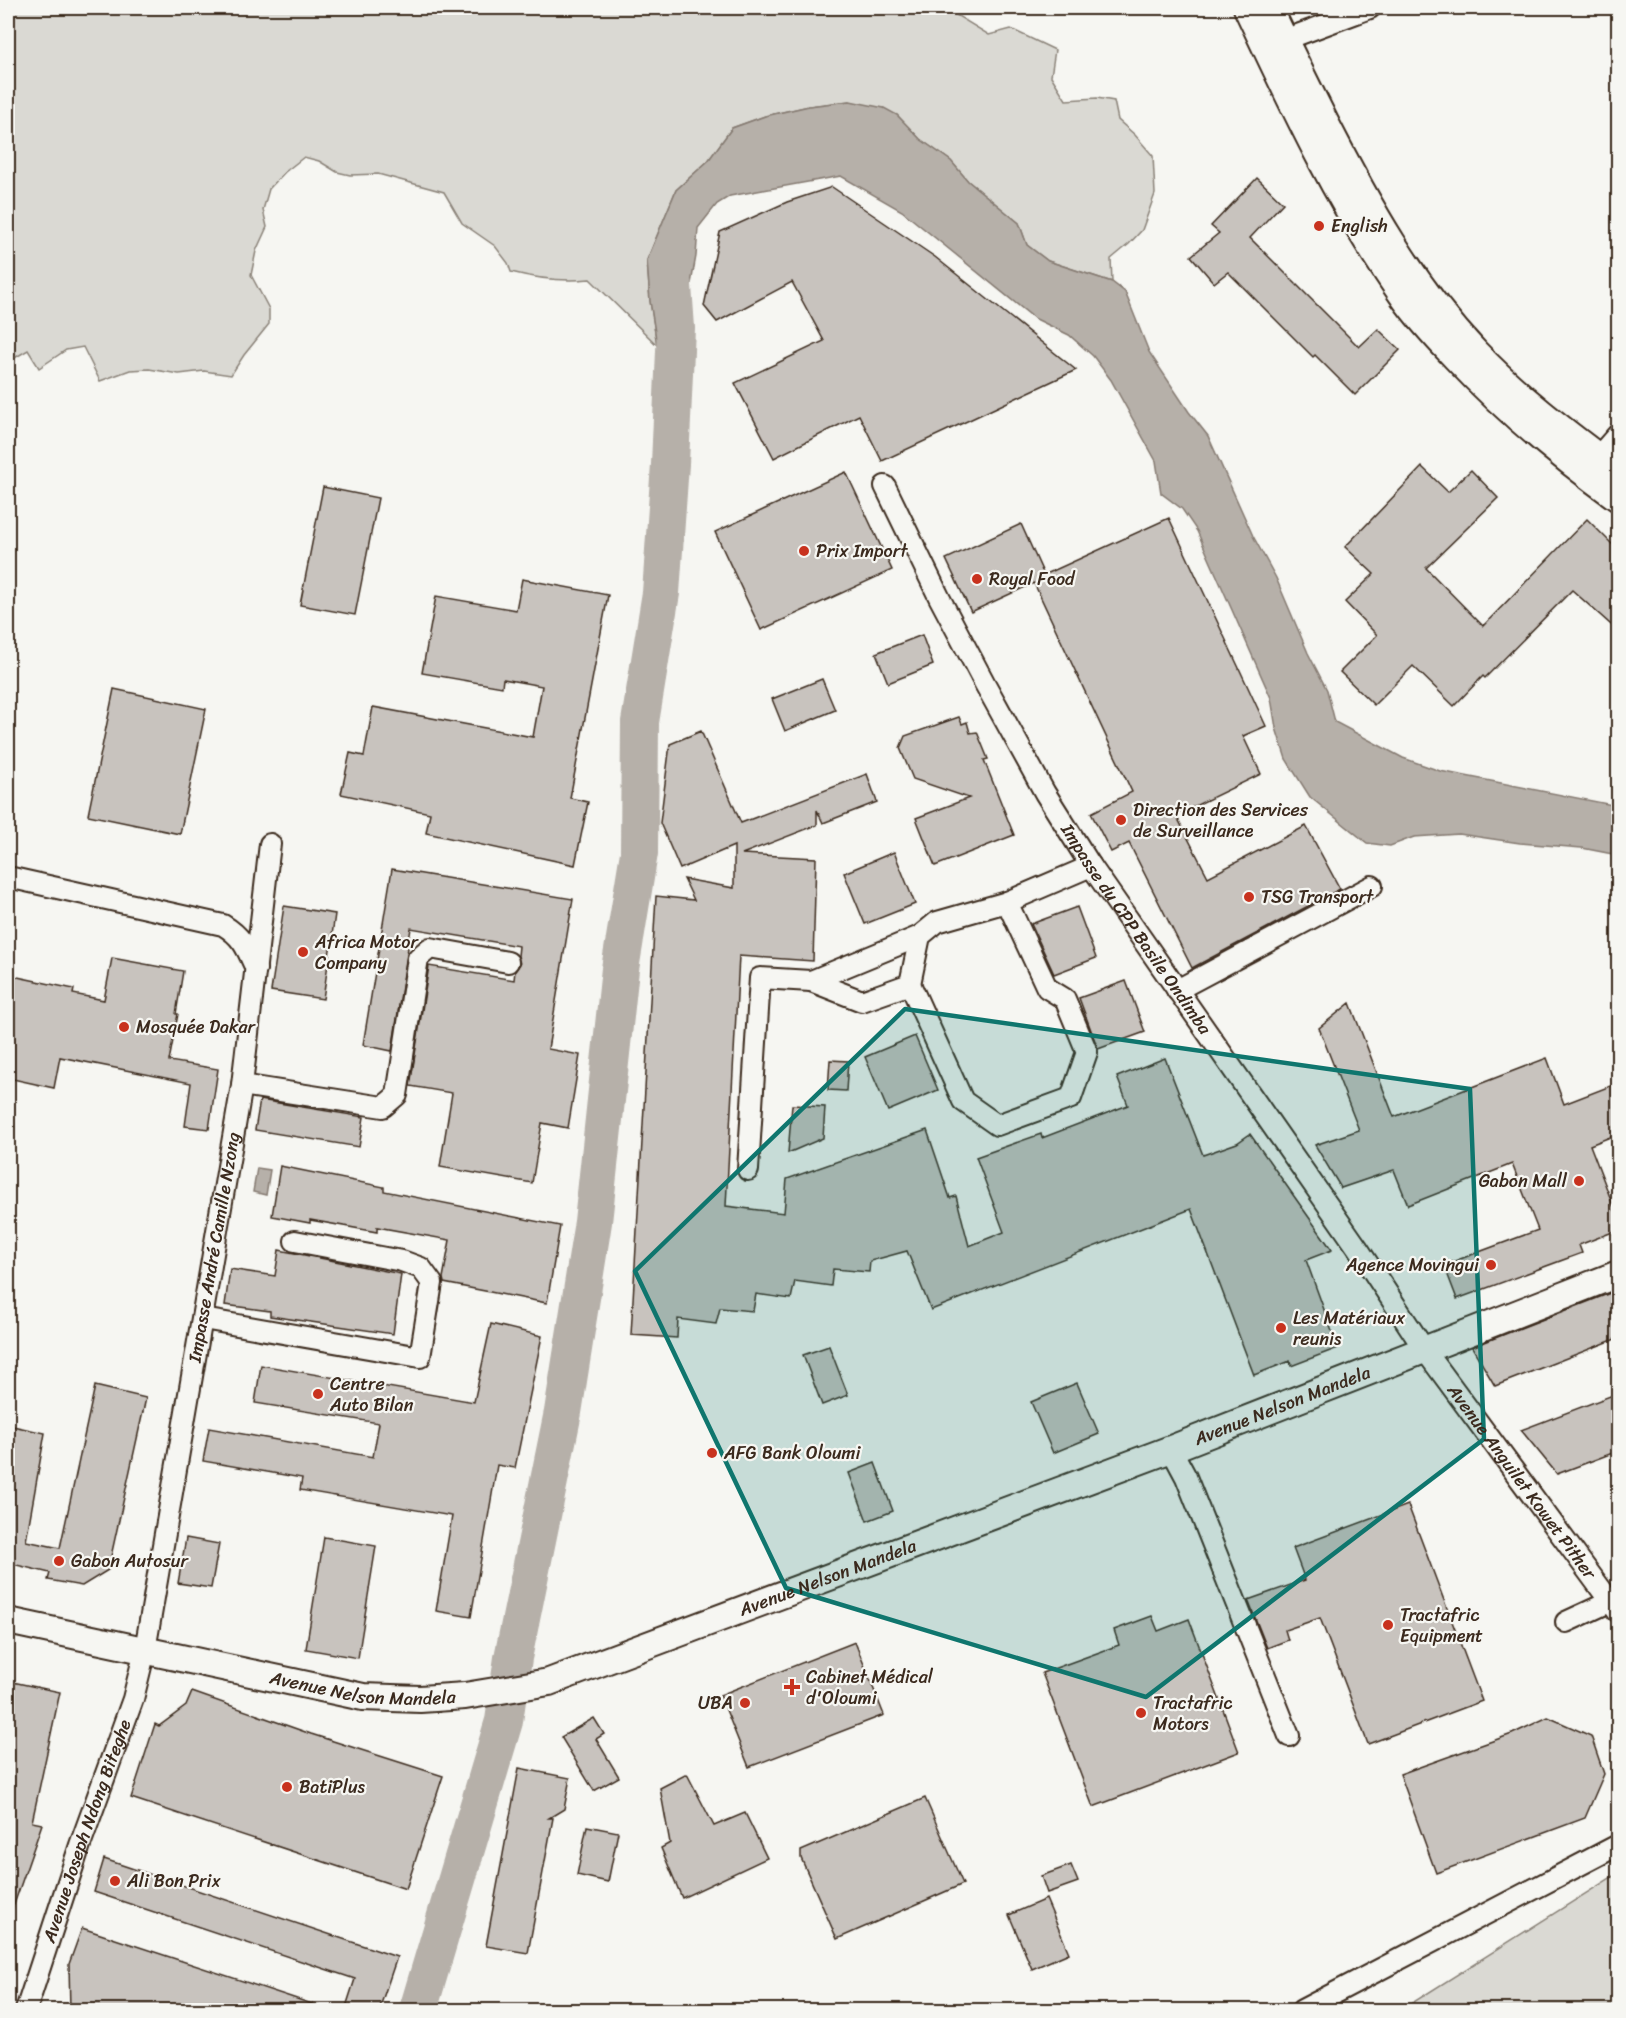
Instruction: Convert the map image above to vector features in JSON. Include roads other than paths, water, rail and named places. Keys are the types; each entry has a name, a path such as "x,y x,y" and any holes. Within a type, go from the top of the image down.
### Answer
{"main road":[{"path":"1247,8 1342,200 1404,298 1443,345 1491,395 1581,471 1618,498"},
{"path":"1269,8 1358,187 1402,259 1436,305 1475,352 1521,396 1618,472"},
{"name":"Avenue Nelson Mandela","path":"8,1621 363,1697 420,1699 465,1696 549,1682 1172,1449 1618,1274"}],"street":[{"path":"1284,40 1370,8"},
{"path":"1598,457 1618,434"},
{"name":"Impasse du CPP Basile Ondimba","path":"885,486 985,684 1045,793 1091,866 1357,1246 1424,1349"},
{"name":"Impasse André Camille Nzong","path":"145,1650 242,1085 270,844"},
{"path":"811,981 920,936 937,922 1007,902 1091,866"},
{"path":"8,877 223,925 236,933 247,947 256,969"},
{"path":"1177,990 1372,886"},
{"path":"920,936 909,984 963,1101 997,1125 1071,1098 1087,1052 1065,999 1047,988 1007,902"},
{"path":"242,1085 383,1107 397,1095 418,958 430,948 508,962"},
{"path":"748,1170 760,978 811,981 862,1001 909,984"},
{"path":"203,1319 420,1357 432,1283 421,1268 402,1261 295,1241"},
{"name":"Avenue Anguilet Kowet Pither","path":"1424,1349 1616,1603"},
{"path":"1172,1449 1186,1477 1289,1736"},
{"path":"1566,1622 1616,1603"},
{"name":"Avenue Joseph Ndong Biteghe","path":"26,2010 80,1845 133,1699 145,1650"},
{"path":"1302,2010 1618,1845"}],"waterway":[{"path":"418,2010 504,1721 513,1658 563,1412 593,1222 620,969 639,853 640,722 661,593 670,464 676,328 673,286"}],"place":[{"name":"English","path":"1319,226"},
{"name":"Prix Import","path":"804,551"},
{"name":"Royal Food","path":"977,579"},
{"name":"Direction des Services de Surveillance","path":"1121,820"},
{"name":"TSG Transport","path":"1249,897"},
{"name":"Africa Motor Company","path":"303,952"},
{"name":"Mosquée Dakar","path":"124,1027"},
{"name":"Gabon Mall","path":"1579,1181"},
{"name":"Agence Movingui","path":"1491,1265"},
{"name":"Les Matériaux reunis","path":"1281,1328"},
{"name":"Centre Auto Bilan","path":"318,1394"},
{"name":"AFG Bank Oloumi","path":"712,1453"},
{"name":"Gabon Autosur","path":"59,1561"},
{"name":"Tractafric Equipment","path":"1388,1625"},
{"name":"Cabinet Médical d'Oloumi","path":"792,1687"},
{"name":"UBA","path":"745,1703"},
{"name":"Tractafric Motors","path":"1141,1713"},
{"name":"BatiPlus","path":"287,1787"},
{"name":"Ali Bon Prix","path":"115,1881"}]}
